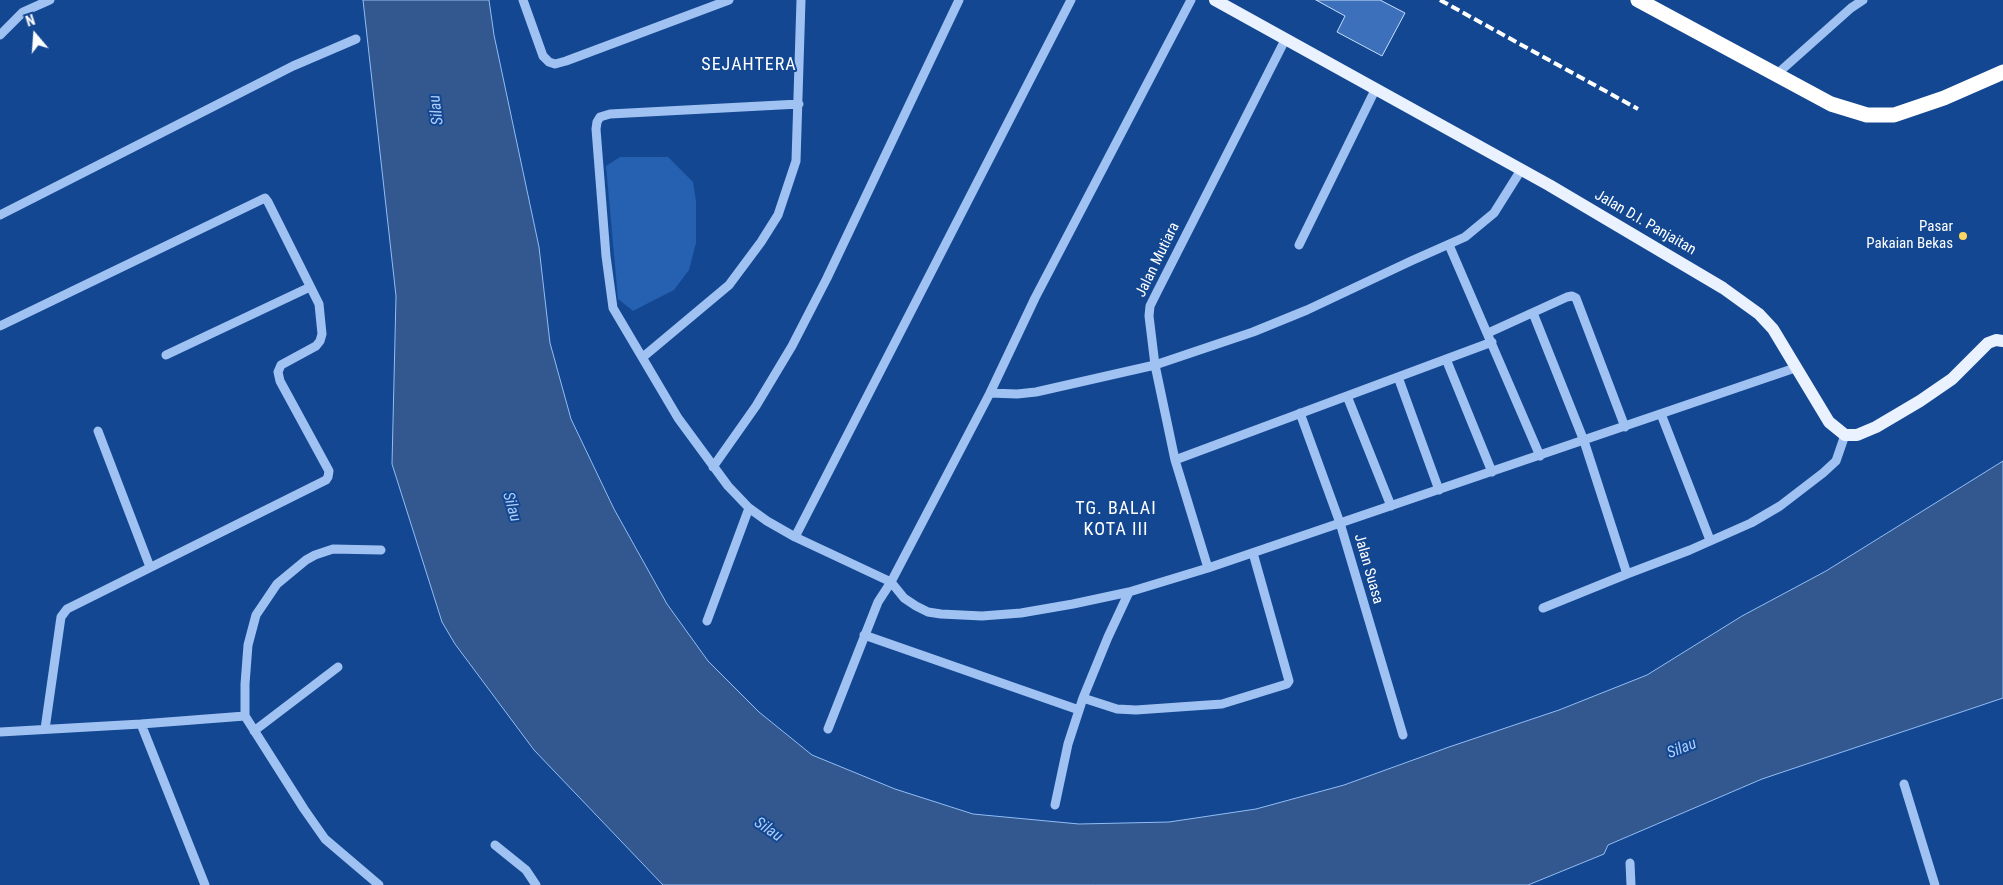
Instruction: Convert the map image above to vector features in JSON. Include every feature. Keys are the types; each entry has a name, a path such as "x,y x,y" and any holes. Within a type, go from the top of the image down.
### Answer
{"highway":[{"path":"1638,0 1831,104 1867,115 1894,115 1944,98 2003,72"}],"main road":[{"name":"Jalan D.I. Panjaitan","path":"1215,0 1521,170 1723,288 1758,314 1773,329 1829,422 1845,435"},
{"path":"1845,435 1857,435 1876,427 1920,401 1952,380 1988,343 1996,340 2003,341"}],"street":[{"path":"0,35 23,12 50,0"},
{"path":"523,0 543,56 548,62 555,64 729,0"},
{"path":"643,357 729,285 761,242 778,215 796,161 800,0"},
{"path":"713,466 756,406 792,346 827,278 959,0"},
{"path":"795,537 1071,0"},
{"path":"828,729 878,602 891,582 990,393 1035,298 1191,0"},
{"path":"1777,74 1850,8 1863,0"},
{"path":"0,215 285,70 356,39"},
{"name":"Jalan Mutiara","path":"1208,568 1175,460 1155,365 1149,328 1150,306 1286,40"},
{"path":"1299,245 1376,88"},
{"path":"798,104 610,114 600,117 597,122 606,256 613,308 678,418 728,486 749,508 795,537 891,582 904,598 916,606 941,614 982,616 1021,613 1129,592 1253,553 1795,368"},
{"path":"990,393 1017,394 1036,392 1155,365 1253,332 1307,310 1465,237 1494,213 1521,170"},
{"path":"0,326 265,198 318,304 322,334 316,346 282,365 278,372 280,381 329,471 326,480 64,612 61,617 45,729"},
{"path":"1449,245 1540,456"},
{"path":"166,355 310,287"},
{"path":"1175,460 1446,359 1533,313 1572,296 1576,298 1625,427"},
{"path":"1533,313 1584,441 1627,574"},
{"path":"1446,359 1492,472"},
{"path":"1398,377 1439,490"},
{"path":"1347,396 1391,506"},
{"name":"Jalan Suasa","path":"1300,414 1340,523 1403,735"},
{"path":"1661,414 1710,540"},
{"path":"98,431 150,567"},
{"path":"1543,608 1690,550 1751,523 1780,506 1823,474 1836,461 1845,435"},
{"path":"707,621 749,508"},
{"path":"379,885 325,839 304,809 245,716 245,684 248,645 256,615 277,584 306,560 332,549 381,550"},
{"path":"1083,698 1117,709 1155,709 1222,704 1287,684 1289,681 1253,553"},
{"path":"1055,804 1068,744 1083,698 1129,592"},
{"path":"864,636 1079,710"},
{"path":"254,731 338,667"},
{"path":"0,732 245,716"},
{"path":"141,724 205,885"},
{"path":"1904,784 1935,885"},
{"path":"495,845 526,870 536,885"},
{"path":"1630,863 1631,885"}],"shaded area":[{"path":"620,157 668,157 693,182 696,201 696,243 689,270 674,290 633,311 618,299 606,166"}],"water":[{"name":"Silau","path":"363,0 489,0 494,35 539,247 550,343 571,419 614,509 667,604 708,661 759,712 812,755 895,789 973,814 1079,824 1169,822 1256,809 1344,785 1559,710 1647,675 1742,616 1826,571 2003,461 2003,698 1762,779 1608,845 1604,854 1528,885 663,885 534,750 455,644 442,622 392,464 396,296"}],"building":[{"path":"1316,0 1380,0 1405,13 1382,56 1337,32 1345,16"}],"railway":[{"path":"1440,0 1638,109"}],"place":[{"name":"Pasar Pakaian Bekas","path":"1963,236"}],"district":[{"name":"SEJAHTERA","path":"749,65"},
{"name":"TG. BALAI KOTA III","path":"1116,519"}]}
